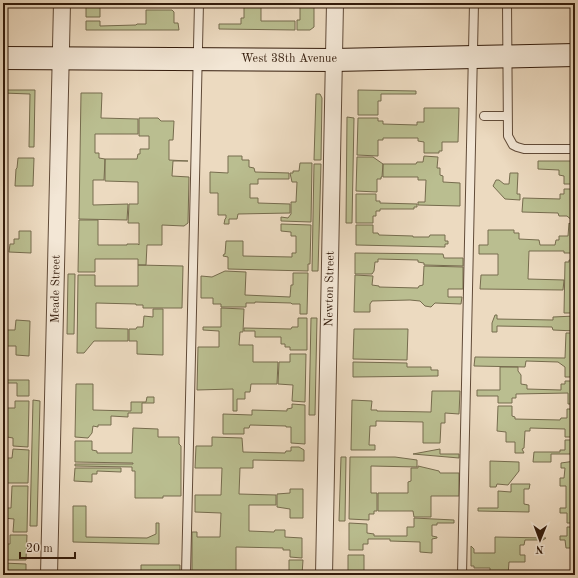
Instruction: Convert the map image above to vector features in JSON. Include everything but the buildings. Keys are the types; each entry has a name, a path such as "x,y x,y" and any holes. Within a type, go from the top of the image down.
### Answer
{"main road":[{"name":"West 38th Avenue","path":"3,58 334,60 575,55"}],"street":[{"name":"Meade Street","path":"49,575 62,3"},
{"name":"Newton Street","path":"324,575 335,3"}],"lane":[{"path":"186,575 199,3"},
{"path":"462,575 474,3"},
{"path":"507,3 507,116 508,136 510,141 517,147 524,149 575,149"},
{"path":"484,116 507,116"}],"green space":[{"path":"86,3 100,3 100,17 86,17"},
{"path":"244,3 261,3 261,21 295,21 295,30 219,29 219,24 241,24 241,18 244,18"},
{"path":"300,3 314,3 314,27 310,30 297,30 297,20 300,20"},
{"path":"146,10 172,10 174,12 174,23 178,23 179,30 86,30 86,21 100,21 100,26 146,24"},
{"path":"3,90 35,90 34,147 29,147 30,94 3,93"},
{"path":"358,90 416,91 416,94 381,94 381,101 378,101 378,115 358,115"},
{"path":"81,93 102,93 101,118 138,119 138,134 95,134 95,153 99,153 99,158 105,159 104,180 93,180 93,205 128,204 127,220 79,219"},
{"path":"316,94 320,94 322,98 321,160 314,160"},
{"path":"424,108 459,108 458,142 442,142 442,151 439,151 439,153 424,153 424,142 418,141 418,138 383,138 383,140 378,140 378,156 357,155 358,118 378,118 378,121 383,121 383,124 417,125 417,122 424,122"},
{"path":"347,117 354,118 352,223 346,223"},
{"path":"139,118 158,118 161,121 174,121 173,140 169,140 169,160 188,161 173,161 172,176 189,177 188,223 184,226 162,225 162,245 147,245 146,265 138,265 138,259 95,259 95,272 78,272 79,220 98,220 98,245 139,245 139,223 128,223 129,204 138,204 138,182 105,181 105,159 137,159 138,154 140,154 140,149 149,149 149,136 139,136"},
{"path":"228,156 242,156 242,160 249,160 249,167 254,168 255,172 289,173 289,179 258,179 258,184 250,184 250,198 258,198 258,203 290,204 290,213 238,214 237,219 229,219 229,224 224,224 226,215 218,215 218,193 210,193 210,172 228,173"},
{"path":"424,156 438,157 437,168 440,168 440,175 443,176 443,182 460,183 460,206 418,205 418,202 425,202 426,180 418,180 418,177 383,177 383,164 416,164 417,162 423,162"},
{"path":"357,157 373,157 383,164 382,177 381,179 377,179 377,192 356,191"},
{"path":"18,158 34,158 33,186 15,186"},
{"path":"538,161 575,161 575,187 572,187 572,184 564,184 564,176 559,175 559,170 538,169"},
{"path":"300,163 312,163 311,222 281,221 281,217 288,218 291,214 291,202 296,202 297,182 292,182 290,173 293,173 293,171 299,171"},
{"path":"314,164 321,164 318,271 312,271"},
{"path":"510,173 518,173 517,194 520,194 520,200 505,199 493,186 496,180 499,180 504,184 509,184"},
{"path":"564,189 575,189 575,223 567,216 559,216 558,213 522,212 523,198 560,199 560,194 564,194"},
{"path":"356,194 376,194 376,201 380,201 380,203 417,204 417,207 414,207 414,209 380,209 380,211 376,211 376,216 373,216 373,223 356,223"},
{"path":"569,223 575,228 575,256 572,256 570,253 564,253 564,251 529,251 528,279 564,280 563,290 480,289 481,275 498,275 498,254 479,254 479,245 488,245 488,230 514,230 514,233 519,233 519,239 539,240 540,245 555,245 556,240 559,240 559,236 568,236"},
{"path":"281,224 311,225 310,264 308,264 308,271 228,269 228,257 223,256 225,254 226,241 243,241 243,256 292,257 292,253 296,253 296,236 291,236 291,232 281,231"},
{"path":"356,225 373,225 373,233 378,233 379,235 429,237 430,235 445,235 445,241 448,241 448,244 445,244 445,247 356,245"},
{"path":"19,231 31,231 31,253 9,252 10,244 14,244 14,239 19,239"},
{"path":"355,253 443,254 444,258 463,258 463,266 424,265 424,263 418,262 418,260 378,259 378,262 375,262 374,271 372,274 355,274"},
{"path":"569,260 575,260 575,313 564,313 565,262 569,262"},
{"path":"138,265 183,266 182,308 143,308 143,305 136,304 96,303 96,328 128,329 128,341 94,341 84,353 77,353 78,275 95,275 95,286 138,286"},
{"path":"424,266 463,267 463,289 448,289 448,297 462,297 461,304 435,303 431,307 425,306 420,301 372,301 370,304 370,312 354,312 355,275 373,276 372,285 379,287 418,288 419,286 423,285"},
{"path":"225,271 246,272 245,295 290,297 291,285 293,285 293,273 308,273 307,314 300,314 300,304 255,302 246,303 246,307 221,307 221,304 213,304 213,298 201,298 201,276 212,277"},
{"path":"68,274 75,274 74,334 67,334"},
{"path":"221,308 244,309 243,332 240,332 239,345 253,345 253,362 278,362 277,384 251,384 250,392 245,392 245,399 237,399 237,411 233,411 233,389 197,390 198,347 219,347 219,331 203,330 203,327 221,327"},
{"path":"153,309 163,309 163,355 137,354 137,341 129,341 129,329 143,327 144,316 153,317"},
{"path":"495,315 497,315 497,319 553,320 553,317 575,316 575,331 553,330 552,327 497,326 497,332 492,332 492,323"},
{"path":"298,318 307,318 307,350 290,350 290,347 285,347 285,344 281,344 281,337 255,337 255,331 244,331 244,328 291,329 292,327 298,327"},
{"path":"311,318 317,318 315,415 309,415"},
{"path":"16,320 30,321 29,356 16,355 16,346 3,346 3,330 15,330"},
{"path":"354,329 408,329 407,360 353,359"},
{"path":"566,333 575,333 575,377 565,377 565,367 558,362 526,361 525,367 474,366 475,357 565,358"},
{"path":"290,354 306,354 305,402 292,401 293,385 278,384 279,362 290,362"},
{"path":"353,362 407,363 407,367 431,367 431,370 438,370 438,376 353,377"},
{"path":"500,367 518,367 518,371 521,375 521,384 527,385 527,389 561,390 561,384 565,384 565,381 575,381 575,404 568,404 568,393 516,394 516,398 512,398 512,403 498,403 498,396 477,396 477,390 500,390"},
{"path":"3,380 29,380 29,396 17,396 17,383 3,383"},
{"path":"76,384 93,384 93,410 131,411 131,402 146,402 147,397 154,397 154,403 142,403 142,413 128,413 128,417 111,416 111,425 98,425 98,427 93,426 92,433 88,438 75,437"},
{"path":"432,391 460,391 459,414 445,413 445,423 441,423 440,443 423,443 423,422 376,421 376,426 370,426 369,445 375,445 375,450 351,450 352,400 372,401 371,410 377,411 431,412"},
{"path":"33,400 40,401 37,526 30,526"},
{"path":"15,401 29,401 28,447 13,446 13,438 7,437 7,431 3,430 3,412 6,412 6,408 15,408"},
{"path":"292,404 305,405 305,444 291,443 291,427 286,426 250,425 249,428 244,428 244,434 223,434 223,414 252,415 252,410 287,411 287,409 292,408"},
{"path":"498,406 512,406 512,416 515,417 515,419 560,420 561,418 567,418 567,409 575,409 575,437 565,437 565,429 530,428 530,431 525,431 524,448 522,449 524,453 515,453 515,442 506,442 506,432 497,431"},
{"path":"133,428 158,429 158,437 179,437 179,444 181,446 181,496 163,496 163,498 135,498 135,471 132,471 132,467 75,466 75,464 133,464 75,462 75,441 92,441 92,450 97,451 97,453 132,453"},
{"path":"212,437 242,438 243,452 285,453 286,451 291,451 291,447 299,447 304,450 304,461 253,460 253,468 240,468 239,494 276,495 276,505 249,505 249,531 274,532 275,530 285,530 285,537 302,538 302,558 290,557 290,550 283,550 283,548 236,547 236,572 283,573 284,571 289,571 289,560 303,560 302,575 192,575 192,532 197,532 197,537 220,537 221,513 195,512 195,495 221,495 222,468 195,468 196,446 212,446"},
{"path":"565,440 575,440 575,454 551,454 551,462 533,462 534,452 560,452 560,450 565,450"},
{"path":"13,449 29,450 28,483 4,483 3,465 6,465 6,458 12,458"},
{"path":"440,449 440,454 459,454 459,458 413,454"},
{"path":"341,457 346,457 345,521 339,521"},
{"path":"350,457 395,457 417,460 417,467 371,466 371,493 377,493 377,511 374,511 374,514 369,514 369,520 349,519"},
{"path":"490,461 519,462 519,471 508,485 497,484 496,487 490,487"},
{"path":"575,461 575,523 567,523 567,513 560,513 560,508 566,508 566,486 560,486 560,478 564,478 565,468 561,468 561,463"},
{"path":"418,466 439,471 440,473 459,473 459,496 431,496 431,517 414,517 413,511 378,511 378,493 408,493 408,482 411,481 411,468 418,468"},
{"path":"75,468 121,468 121,472 97,471 97,474 92,474 92,482 74,481"},
{"path":"511,484 530,484 529,489 524,489 524,504 529,505 529,512 478,511 478,508 498,508 498,491 511,492"},
{"path":"12,486 28,486 27,532 13,532 14,519 3,518 3,511 5,511 5,508 11,508"},
{"path":"290,489 303,489 303,518 290,518 290,509 277,507 277,494 290,493"},
{"path":"73,506 86,506 86,537 147,538 156,534 156,523 159,523 159,544 73,542"},
{"path":"414,518 454,520 454,523 437,523 437,525 432,525 432,536 437,538 432,539 432,553 420,552 420,542 390,541 390,539 368,539 368,544 363,544 363,550 349,550 349,523 367,524 367,533 374,534 374,536 407,536 407,527 414,527"},
{"path":"567,527 575,527 575,548 566,548 565,540 560,540 560,536 567,536"},
{"path":"10,535 27,535 26,560 3,560 3,547 4,544 10,544"},
{"path":"495,537 546,538 543,540 525,540 524,545 520,545 520,555 525,555 525,562 509,562 508,575 490,575 490,568 474,568 474,566 471,566 471,546 474,549 474,553 495,553"},
{"path":"348,555 364,555 364,572 368,572 368,575 348,575"},
{"path":"3,563 26,564 26,575 3,575"},
{"path":"141,565 180,565 180,575 133,575 133,572 141,572"}]}
